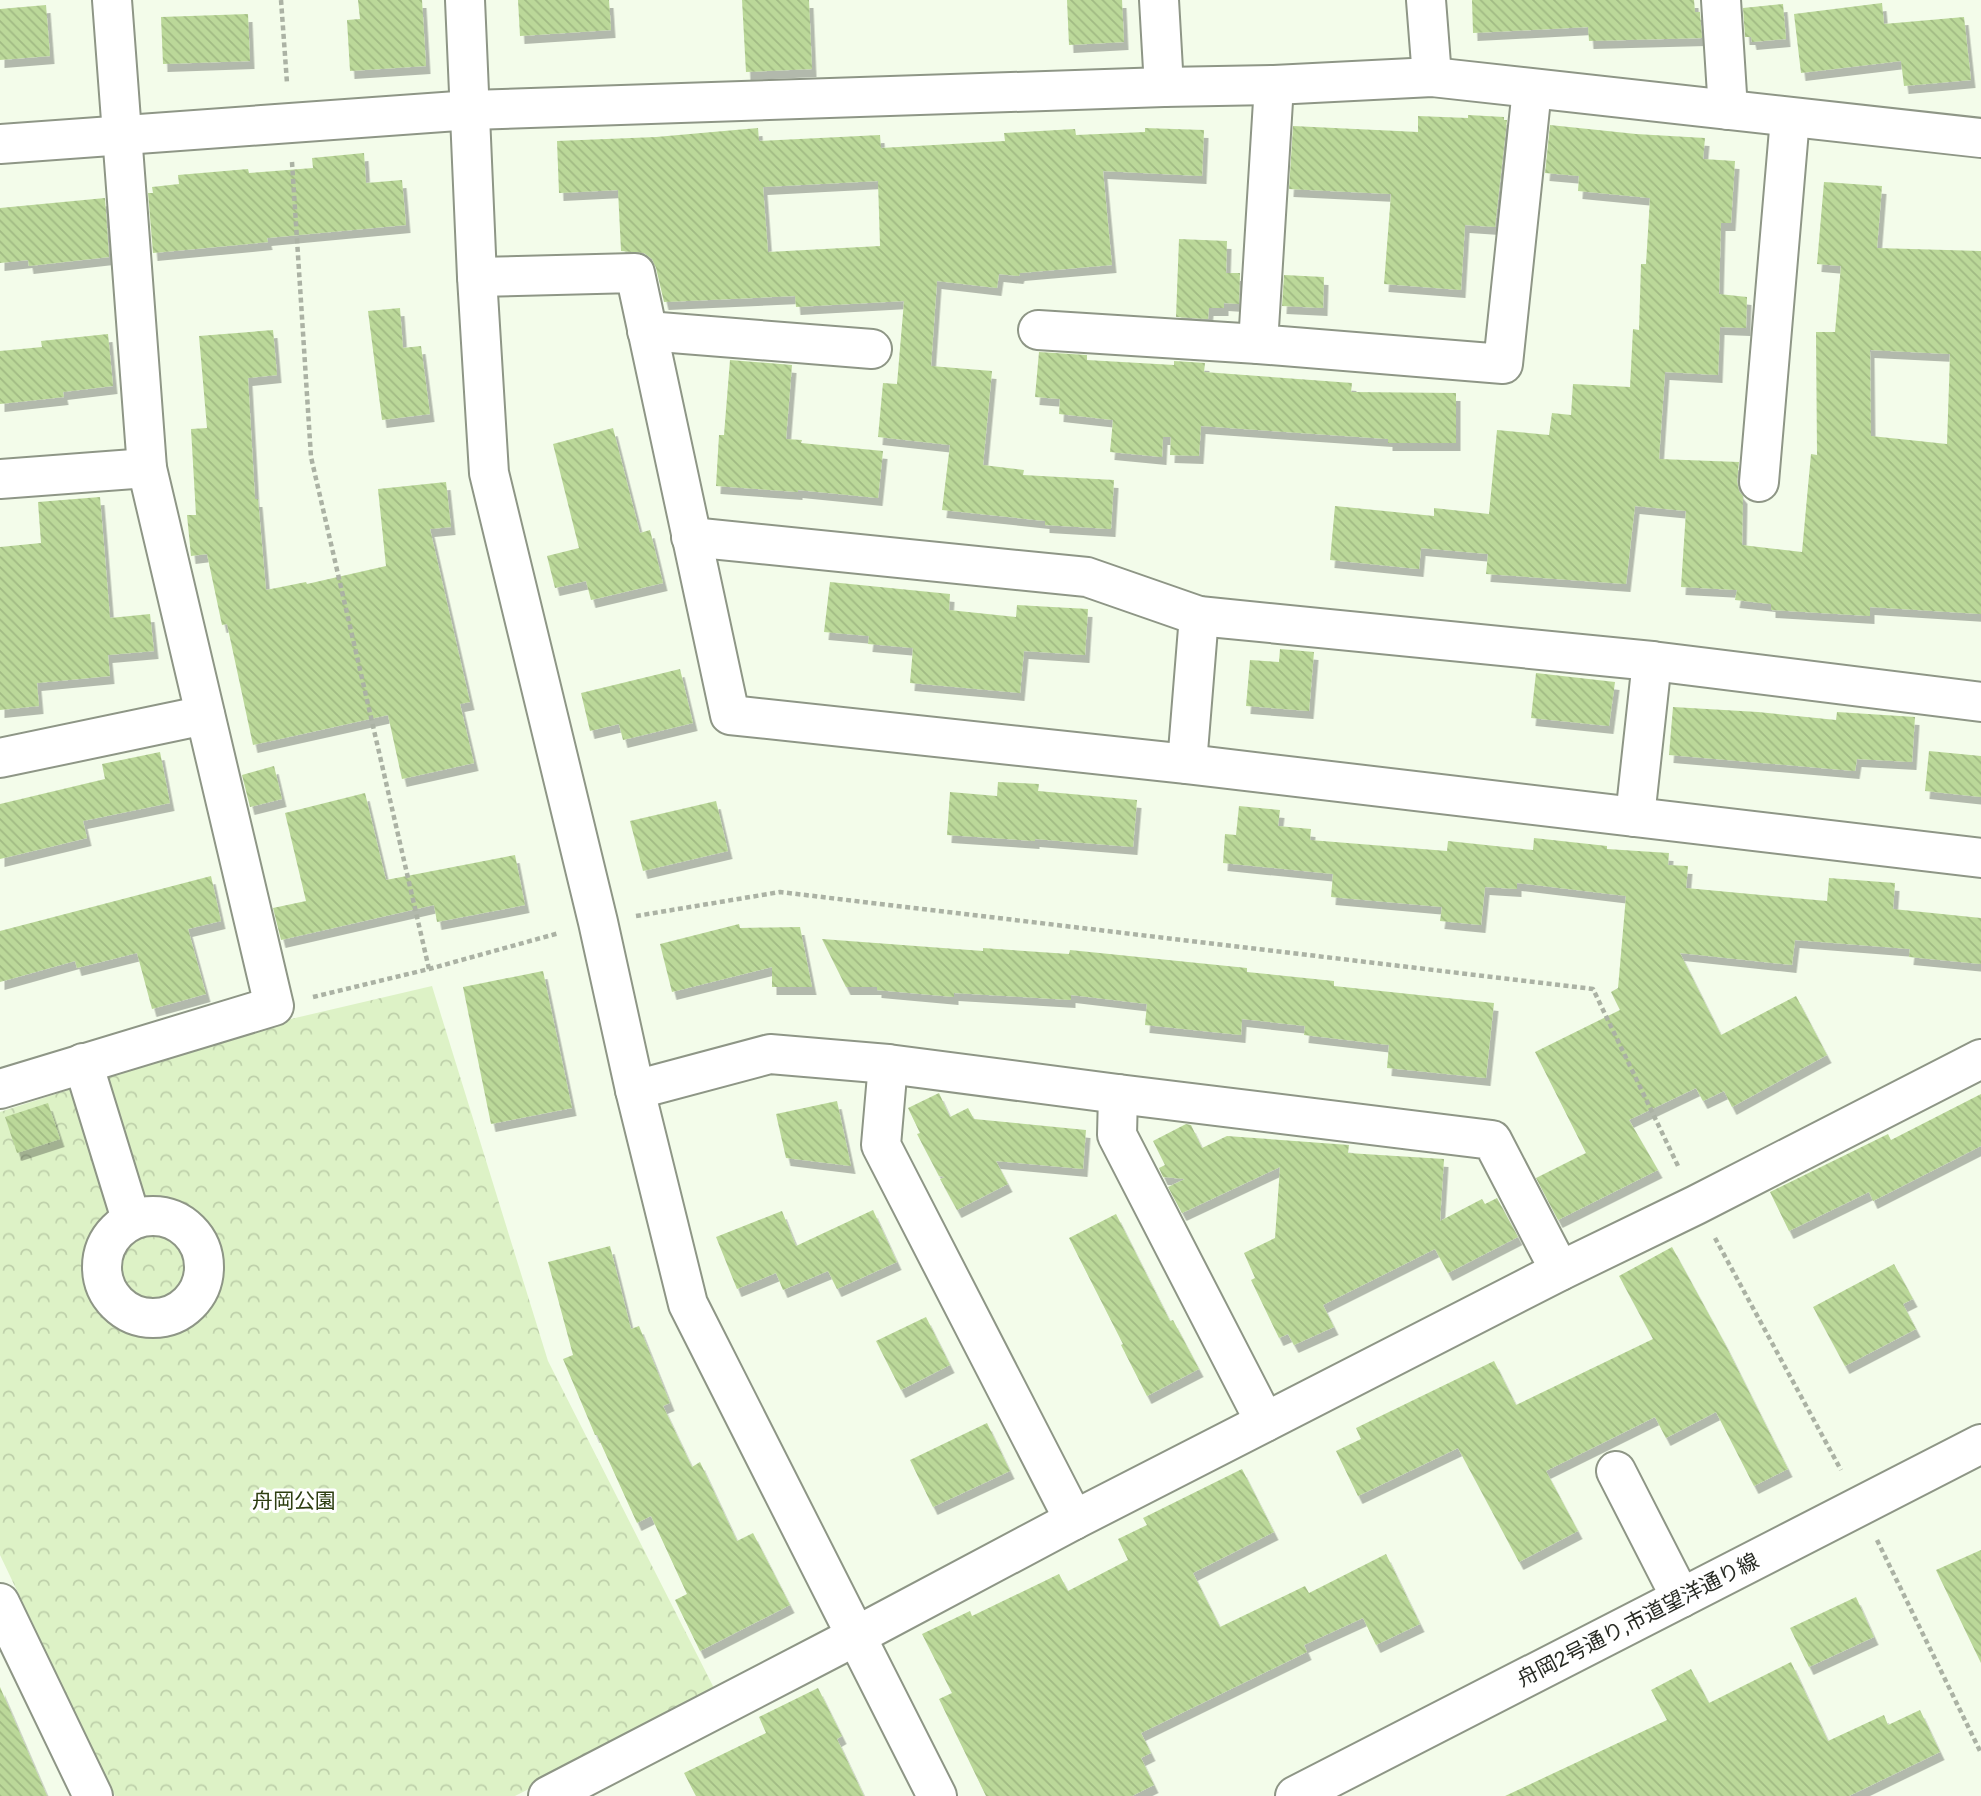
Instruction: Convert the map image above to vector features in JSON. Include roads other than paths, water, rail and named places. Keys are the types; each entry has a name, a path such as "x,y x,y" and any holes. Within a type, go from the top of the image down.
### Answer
{"street":[{"path":"0,1089 274,1006 147,468 112,0"},
{"path":"465,0 489,472 688,1304 937,1796"},
{"path":"1159,0 1164,87"},
{"path":"1426,0 1432,77"},
{"path":"1721,0 1728,110"},
{"path":"0,144 471,110 1274,85 1432,77 1981,138"},
{"path":"1258,344 1274,85"},
{"path":"1038,330 1503,364 1532,89"},
{"path":"1759,482 1790,118"},
{"path":"477,277 635,273 730,715 1187,764 1981,858"},
{"path":"647,331 872,349"},
{"path":"0,480 147,468"},
{"path":"691,537 1087,577 1199,616 1653,661 1981,702"},
{"path":"1187,764 1199,616"},
{"path":"1635,817 1653,661"},
{"path":"0,758 205,715"},
{"path":"635,1090 770,1054 888,1063 1492,1140 1560,1271"},
{"path":"548,1796 1074,1520 1981,1059"},
{"path":"83,1063 131,1220"},
{"path":"888,1063 881,1145 1074,1520"},
{"path":"1118,1094 1117,1135 1265,1422"},
{"name":"舟岡2号通り,市道望洋通り線","path":"1295,1796 1981,1444"},
{"path":"1616,1471 1681,1598"},
{"path":"0,1603 93,1796"}],"park label":[{"name":"舟岡公園","path":"294,1501"}]}
